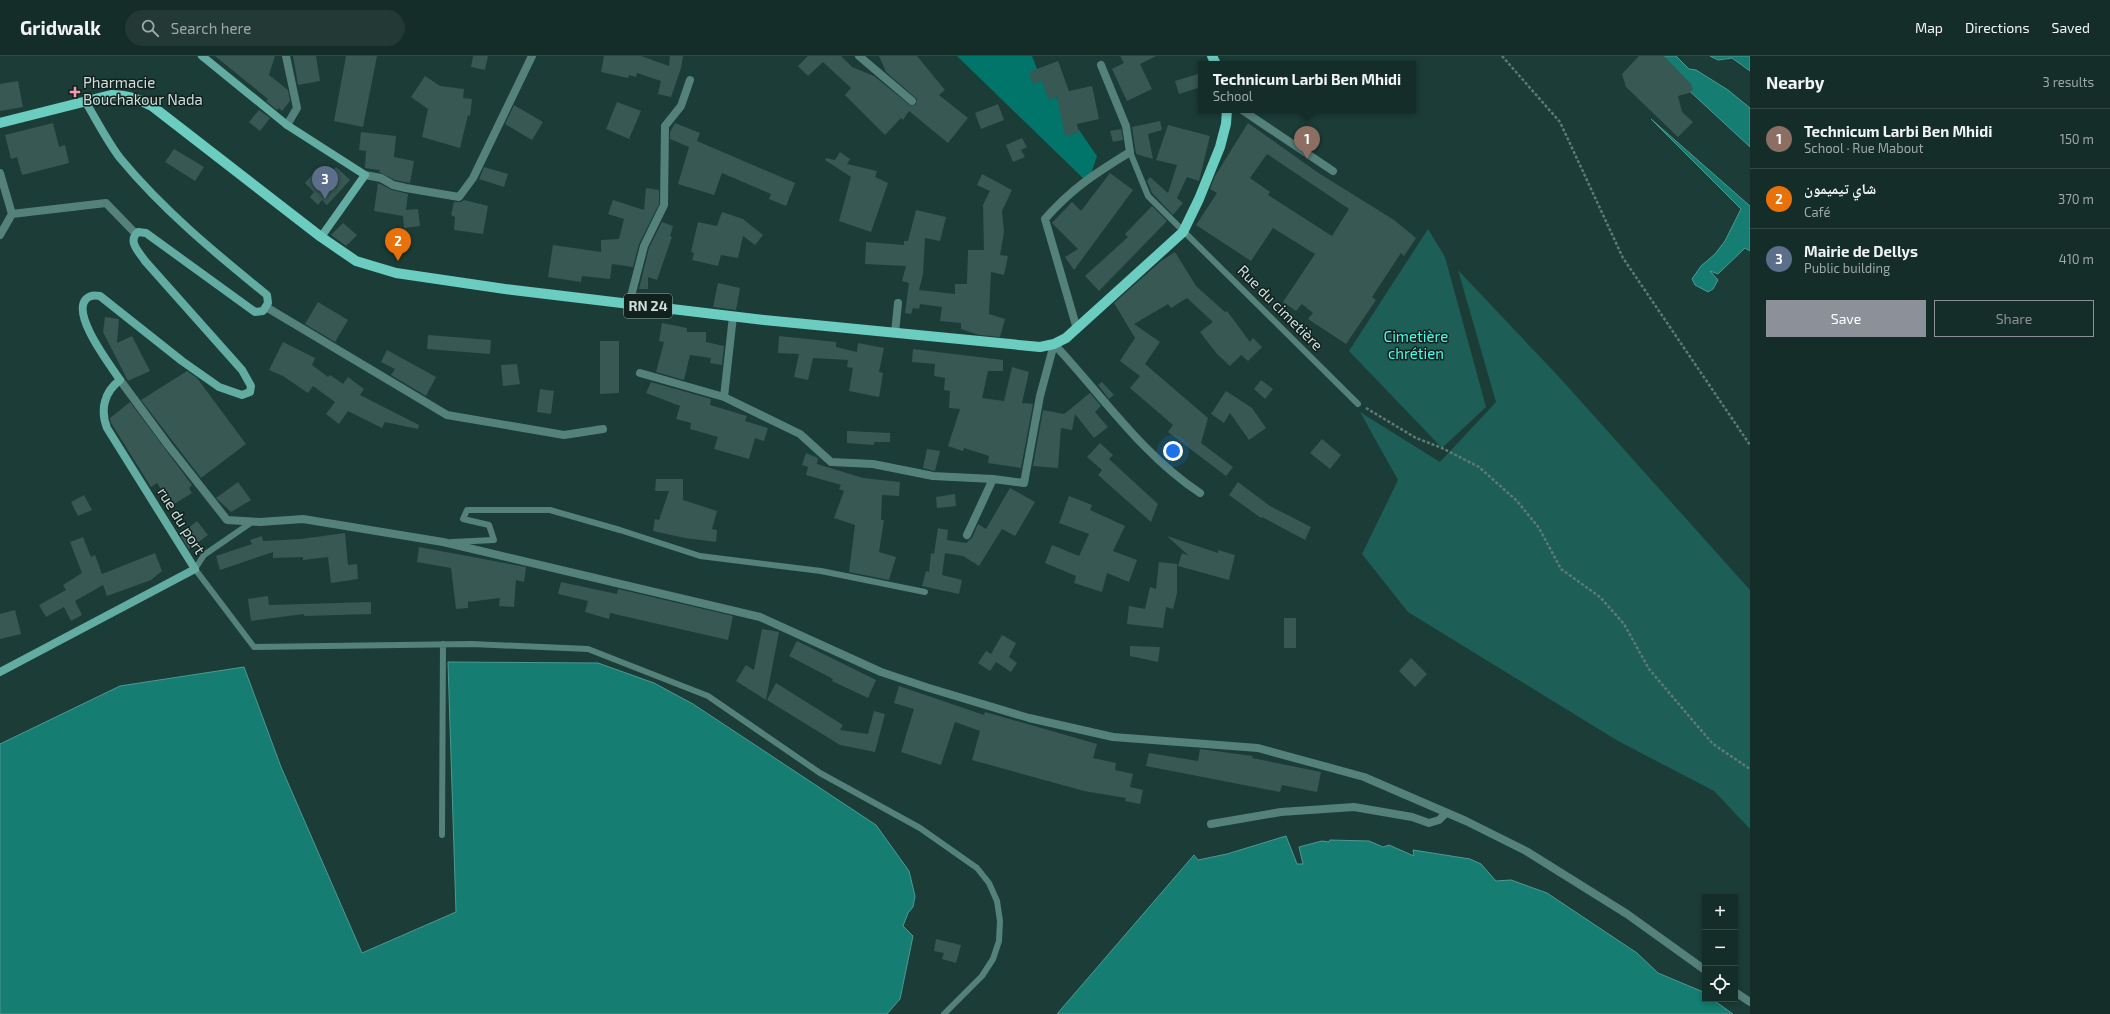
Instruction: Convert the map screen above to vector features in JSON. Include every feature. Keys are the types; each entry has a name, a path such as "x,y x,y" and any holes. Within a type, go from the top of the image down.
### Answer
{"main road":[{"name":"RN 24","path":"0,123 111,95 125,95 139,99 152,106 321,237 356,261 396,273 629,304 1026,347 1054,344 1066,338 1183,232 1199,199 1220,147 1226,124 1227,113"}],"street":[{"path":"202,56 287,126 365,175 381,178 393,185 459,197 473,178 532,56"},
{"path":"286,56 297,108 287,126"},
{"path":"859,56 912,101"},
{"path":"1077,329 1045,219 1061,200 1089,177 1130,152 1126,126 1101,65"},
{"path":"629,304 644,246 664,205 665,126 681,106 690,80"},
{"path":"85,101 119,157 174,216 217,256 267,295 268,300 266,308 263,311 255,312 160,241 144,232 136,234"},
{"path":"1246,113 1333,171"},
{"path":"0,173 12,214 0,235"},
{"path":"321,237 365,175"},
{"path":"12,214 106,203 136,234"},
{"path":"136,234 133,243 145,261 210,336 242,370 250,382 251,388 248,393 242,395 219,387 182,361 100,296 86,298 82,306 86,325 120,380 168,445 227,520 252,522 303,519 442,542 760,617 881,672 1029,718 1113,737 1258,748 1364,777 1446,812 1526,851 1627,914 1702,968"},
{"path":"895,333 898,303"},
{"path":"266,308 447,415 564,435 604,429"},
{"path":"724,397 733,316"},
{"path":"640,373 724,397 800,434 831,462 872,464 933,476 992,479 1024,483 1040,396 1054,344"},
{"path":"1054,344 1167,468 1177,478 1200,494"},
{"name":"rue du port","path":"0,672 195,569 107,428 103,413 106,398 112,388 120,380"},
{"path":"967,535 992,479"},
{"path":"1211,824 1281,812 1354,807 1412,817 1429,823 1439,820 1446,812"},
{"path":"1738,994 1750,1002"}],"lane":[{"name":"Rue du cimetière","path":"1130,152 1148,196 1183,232 1260,305 1358,404"},
{"path":"442,542 494,540 489,525 463,518 467,510 550,510 620,530 700,556 821,571 925,592"},
{"path":"252,522 204,555 195,569 234,617 254,646 443,644 588,649 708,696 820,773 920,828 977,868 989,883 997,902 1000,921 999,941 993,959 982,976 944,1014"},
{"path":"442,835 443,644"}],"path":[{"path":"1502,56 1560,122 1624,258 1750,445"},
{"path":"1358,404 1416,438 1442,448 1479,467 1517,501 1539,528 1562,569 1600,597 1624,624 1649,669 1713,744 1750,769"}],"green space":[{"name":"Cimetière chrétien","path":"1428,229 1445,257 1486,407 1442,448 1349,351"},
{"path":"1458,270 1560,378 1750,590 1750,829 1714,791 1618,741 1408,612 1362,554 1398,480 1360,412 1440,462 1496,402"}],"shaded area":[{"path":"957,56 1032,56 1038,71 1097,156 1088,183"},
{"path":"1654,56 1676,56 1689,69 1696,70 1728,90 1750,108 1750,147 1669,72"},
{"path":"1710,56 1750,56 1750,71 1732,58 1718,60"},
{"path":"1651,119 1750,206 1750,251 1745,248 1718,274 1710,271 1718,280 1713,289 1708,292 1695,285 1692,279 1701,266 1715,254 1725,241 1741,209"},
{"path":"448,662 598,663 654,683 693,704 876,825 909,871 915,896 913,907 908,913 903,926 913,936 900,999 887,1014 0,1014 0,744 120,686 244,667 281,767 362,953 456,912"},
{"path":"1286,836 1297,864 1303,864 1299,847 1322,841 1329,842 1330,840 1369,841 1383,847 1389,845 1414,856 1413,850 1470,859 1481,864 1496,881 1511,880 1547,893 1637,953 1658,973 1701,991 1702,1002 1716,1002 1733,1014 1057,1014 1194,855 1198,860 1227,854"}],"building":[{"path":"215,56 275,56 269,75 288,90 290,101 282,111 279,108 277,110 266,101 268,99"},
{"path":"293,56 316,56 320,81 298,85"},
{"path":"346,56 377,56 363,127 334,121"},
{"path":"473,56 488,56 485,70 471,67"},
{"path":"604,56 641,56 669,66 670,56 683,56 681,68 671,97 658,94 661,81 637,73 636,77 629,75 628,78 601,72"},
{"path":"808,56 841,56 852,67 874,76 911,106 916,104 917,99 886,72 879,56 917,56 945,90 939,95 968,118 948,143 909,111 903,120 901,118 885,135 845,95 851,88 823,62 808,76 798,66"},
{"path":"1120,56 1156,56 1140,64 1152,89 1127,101 1112,69 1124,63"},
{"path":"1639,56 1664,56 1691,84 1693,89 1689,93 1678,96 1682,112 1693,122 1678,137 1626,87 1622,74"},
{"path":"1058,61 1069,91 1092,86 1099,119 1077,124 1079,133 1065,136 1057,97 1049,100 1042,81 1033,84 1029,72"},
{"path":"1198,74 1198,88 1179,94 1175,81"},
{"path":"425,76 440,86 464,89 463,98 472,99 470,116 468,115 460,148 422,137 428,109 411,97"},
{"path":"18,81 23,107 0,111 0,84"},
{"path":"617,102 641,111 629,139 606,129"},
{"path":"998,104 1004,120 981,129 975,113"},
{"path":"514,105 543,122 532,140 505,124"},
{"path":"259,110 270,118 260,131 249,122"},
{"path":"1160,121 1162,130 1148,134 1153,159 1136,154 1132,127"},
{"path":"53,123 59,147 65,145 69,163 22,175 17,157 11,159 5,135"},
{"path":"675,123 700,133 697,141 795,183 786,206 769,199 771,194 722,173 714,195 678,184 689,147 670,139 670,132"},
{"path":"1248,123 1317,172 1394,220 1416,238 1404,256 1401,253 1372,297 1376,300 1346,344 1308,319 1313,313 1302,304 1296,311 1283,302 1315,254 1273,228 1251,261 1196,225 1217,193 1210,189 1215,176","holes":["1267,154 1349,209 1332,236 1268,195 1270,192 1250,178"]},
{"path":"1168,125 1210,136 1199,181 1187,177 1177,198 1183,203 1173,215 1152,193 1147,181 1150,177 1168,193 1177,165 1156,160"},
{"path":"1121,129 1123,140 1113,142 1110,131"},
{"path":"361,132 396,136 394,157 414,161 410,183 395,180 379,172 380,170 365,168 366,151 359,150"},
{"path":"1022,138 1027,147 1021,150 1025,157 1013,162 1006,145"},
{"path":"174,149 204,167 195,181 165,162"},
{"path":"840,152 850,159 847,164 877,171 875,177 888,183 871,232 839,221 851,177 825,160 826,158 835,160"},
{"path":"336,167 350,180 327,205 322,200 318,205 310,197 314,192 305,183 318,168 328,176"},
{"path":"484,167 508,174 504,187 479,179"},
{"path":"1110,173 1133,190 1074,270 1065,257 1078,249 1052,223 1072,202 1081,211"},
{"path":"982,174 1012,190 1002,211 1004,232 1000,255 1008,256 1004,275 991,272 989,314 1005,319 1000,337 979,335 961,329 961,323 940,321 942,307 920,304 919,309 913,308 911,314 905,313 909,283 902,281 906,266 865,264 866,242 904,245 904,241 908,241 916,210 946,217 940,241 925,238 923,274 919,290 955,294 955,284 967,284 968,250 984,250 983,205 990,191 977,185"},
{"path":"378,183 392,190 408,194 406,210 418,209 420,226 404,228 403,216 374,211"},
{"path":"646,188 659,190 659,204 639,244 633,267 612,264 610,279 582,276 581,282 548,277 553,245 601,252 601,240 619,239 624,219 608,214 613,200 644,210"},
{"path":"464,200 488,206 483,234 454,230 455,217 451,215 454,202 461,202"},
{"path":"1152,206 1167,221 1099,291 1085,276 1128,237 1125,234"},
{"path":"722,212 743,219 763,235 755,245 743,236 738,258 721,255 718,266 692,260 694,253 691,252 698,222 717,226"},
{"path":"662,222 673,226 670,236 672,237 657,280 648,277 648,289 639,289 649,248"},
{"path":"343,223 357,235 346,246 331,235"},
{"path":"1175,252 1196,286 1225,312 1227,311 1250,342 1253,338 1262,347 1248,361 1241,355 1230,366 1217,354 1200,332 1213,322 1187,298 1171,308 1168,304 1134,324 1160,342 1145,364 1208,418 1201,443 1233,467 1226,476 1168,432 1173,425 1130,388 1140,376 1120,361 1135,338 1114,303 1161,261"},
{"path":"718,283 740,288 736,310 713,307"},
{"path":"318,302 348,320 335,342 305,324"},
{"path":"105,317 119,319 117,343 132,336 150,371 128,381 103,332"},
{"path":"662,323 687,328 687,332 706,332 706,342 724,346 722,365 710,363 711,358 690,355 684,380 656,372 664,342 659,341"},
{"path":"428,335 491,340 490,354 427,349"},
{"path":"779,336 836,342 836,347 857,352 858,343 884,348 879,372 883,373 879,397 849,391 853,368 847,367 848,360 813,358 808,380 794,377 799,354 778,353"},
{"path":"600,341 619,341 619,393 600,394"},
{"path":"283,342 315,358 312,365 328,377 330,375 343,384 348,377 364,389 360,395 419,425 418,429 385,422 382,428 348,411 339,424 326,414 335,402 313,386 308,393 283,376 269,370"},
{"path":"913,349 1003,360 1003,371 988,371 982,398 1004,401 1012,367 1029,372 1022,403 1033,404 1021,468 988,463 989,456 964,448 963,451 948,446 960,409 949,408 950,391 944,390 945,378 934,376 935,364 912,362"},
{"path":"387,350 436,377 426,396 391,375 395,369 381,362"},
{"path":"517,364 520,384 503,386 501,365"},
{"path":"187,371 197,378 246,444 201,478 141,400"},
{"path":"1261,380 1273,389 1265,399 1254,389"},
{"path":"651,382 711,399 710,405 747,416 745,421 768,428 764,441 755,438 749,459 714,449 718,437 690,429 691,423 676,419 680,406 646,393"},
{"path":"1102,382 1114,395 1109,399 1098,385"},
{"path":"540,389 554,391 551,414 537,412"},
{"path":"1226,391 1252,408 1266,428 1249,440 1230,413 1224,423 1211,414"},
{"path":"1090,393 1101,406 1095,412 1108,427 1094,438 1075,414 1072,430 1061,428 1058,468 1033,466 1043,410 1064,414"},
{"path":"130,402 192,485 189,488 192,493 171,506 157,483 151,487 111,423 110,418"},
{"path":"847,431 890,433 890,442 874,442 874,445 847,443"},
{"path":"1322,439 1341,455 1330,469 1310,453"},
{"path":"1100,443 1113,455 1109,459 1158,504 1151,522 1098,475 1102,470 1087,457"},
{"path":"927,449 940,451 935,471 923,468"},
{"path":"806,453 818,458 817,464 863,478 900,482 899,496 882,495 881,520 884,520 879,552 896,557 889,580 849,572 855,525 834,518 844,491 839,489 841,485 806,475 808,467 802,465"},
{"path":"656,479 683,479 683,500 717,511 712,529 717,530 716,542 685,538 653,531 655,519 659,520 669,491 655,491"},
{"path":"238,482 251,500 231,512 216,498"},
{"path":"1238,482 1270,506 1311,527 1305,540 1262,517 1261,518 1229,495"},
{"path":"1010,488 1035,502 1015,536 1002,529 979,566 963,556 945,553 942,575 962,580 959,594 922,586 926,571 929,572 931,553 934,554 938,528 948,530 947,540 966,543 972,538 978,524 986,529"},
{"path":"955,494 956,506 937,508 936,497"},
{"path":"84,495 92,510 78,516 71,502"},
{"path":"1069,496 1092,505 1090,510 1125,526 1113,551 1137,560 1129,582 1107,573 1102,592 1074,583 1076,576 1045,563 1052,545 1079,556 1089,534 1059,523"},
{"path":"197,521 208,535 189,549 180,535"},
{"path":"345,533 348,565 357,564 358,579 331,583 328,557 303,560 303,557 273,558 273,552 220,570 216,556 252,544 250,540 262,536 263,541 301,539"},
{"path":"1167,536 1218,553 1218,550 1235,555 1229,580 1178,566 1182,553 1189,556"},
{"path":"83,537 91,557 95,555 102,574 155,553 162,571 151,580 107,596 103,585 75,601 82,615 71,621 64,607 46,617 39,605 66,590 63,585 82,573 70,542"},
{"path":"419,547 526,567 524,582 516,580 514,607 499,606 500,598 468,602 468,608 456,609 451,568 417,562"},
{"path":"1159,562 1177,564 1177,593 1173,609 1166,607 1163,628 1127,624 1129,606 1145,609 1150,587 1156,589"},
{"path":"561,582 617,594 618,589 733,616 728,640 610,613 609,619 585,612 588,601 558,594"},
{"path":"268,596 269,605 371,602 371,614 304,616 304,614 251,621 248,599"},
{"path":"15,610 21,634 0,639 0,614"},
{"path":"1284,618 1296,618 1296,648 1284,648"},
{"path":"762,629 779,632 766,700 736,681 746,665 754,670"},
{"path":"1002,635 1016,643 1009,657 1017,663 1011,672 996,662 990,671 978,663 986,651 991,654"},
{"path":"797,641 876,680 868,698 832,681 833,679 789,656"},
{"path":"1130,646 1160,647 1158,662 1130,656"},
{"path":"1411,658 1427,674 1415,687 1399,671"},
{"path":"776,683 843,725 840,730 868,734 874,711 885,714 875,752 840,745 767,700"},
{"path":"899,686 984,715 985,712 1097,744 1093,758 1116,763 1115,770 1133,774 1130,787 1143,790 1140,804 1125,801 1126,798 1084,791 972,760 980,731 955,722 941,765 901,752 914,709 894,703"},
{"path":"1200,749 1253,756 1252,758 1321,772 1317,792 1282,785 1280,792 1146,766 1149,753 1198,761"},
{"path":"936,939 961,945 956,963 942,959 944,953 934,951"}],"place":[{"name":"Pharmacie Bouchakour Nada","path":"75,92"},
{"name":"Technicum Larbi Ben Mhidi","path":"1307,159"},
{"name":"Mairie de Dellys","path":"325,199"},
{"name":"شاي تيميمون","path":"398,261"}]}
